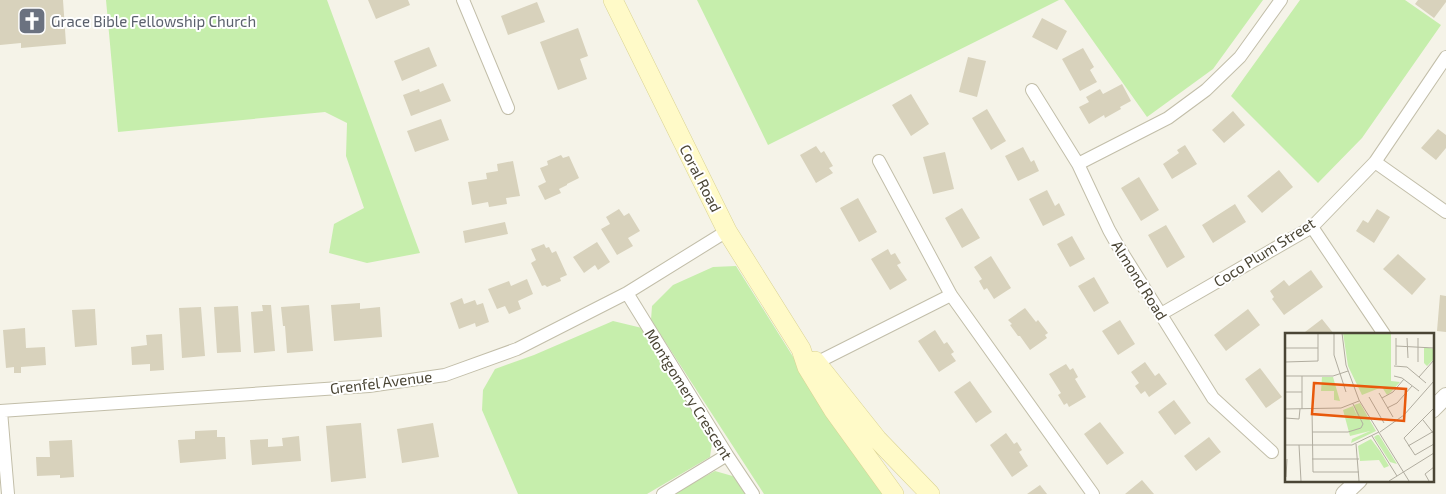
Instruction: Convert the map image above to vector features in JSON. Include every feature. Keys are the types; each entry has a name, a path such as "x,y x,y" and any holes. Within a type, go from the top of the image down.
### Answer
{"main road":[{"name":"Coral Road","path":"613,0 727,230 812,365 834,411 894,494"},
{"name":"Coral Road","path":"812,365 877,440 930,494"}],"street":[{"path":"463,0 508,108"},
{"path":"1078,164 1168,118 1206,90 1240,56 1282,0"},
{"name":"Coco Plum Street","path":"1161,314 1312,227 1375,162 1444,65"},
{"name":"Almond Road","path":"1032,90 1078,164 1109,230 1213,398 1272,452"},
{"path":"879,162 951,295 1093,494"},
{"path":"1375,162 1446,212"},
{"path":"1312,227 1383,333"},
{"name":"Grenfel Avenue","path":"0,411 369,386 445,375 518,349 627,293 727,230"},
{"name":"Montgomery Crescent","path":"627,293 753,494"},
{"path":"812,365 951,295"},
{"path":"1434,408 1446,396"},
{"path":"0,411 8,494"},
{"path":"664,494 727,455"},
{"path":"1344,494 1357,482"}],"green space":[{"path":"106,0 327,0 420,253 367,263 329,253 334,224 364,208 346,156 347,123 325,112 118,132"},
{"path":"697,0 1059,0 768,145"},
{"path":"1064,0 1263,0 1213,69 1147,117"},
{"path":"1300,0 1405,0 1441,25 1362,138 1318,183 1231,96"},
{"path":"736,266 802,371 888,494 764,494 651,320 652,306 673,285 713,267"},
{"path":"613,321 642,328 712,443 710,457 647,494 518,494 482,410 483,390 495,369 534,355"},
{"path":"715,471 736,477 748,494 672,494"}],"building":[{"name":"Grace Bible Fellowship Church","path":"0,0 63,0 66,44 21,48 21,43 0,45"},
{"path":"368,0 408,0 410,5 376,19"},
{"path":"1418,0 1446,0 1446,2 1434,18 1415,4"},
{"path":"537,2 545,22 508,35 501,16"},
{"path":"1042,18 1067,31 1057,50 1032,37"},
{"path":"578,28 588,56 580,59 587,79 558,90 540,42"},
{"path":"429,47 437,66 402,81 394,61"},
{"path":"1083,48 1094,67 1090,70 1097,82 1080,91 1062,59"},
{"path":"968,57 986,61 977,97 959,92"},
{"path":"443,83 451,101 411,116 403,95 419,89 420,92"},
{"path":"1122,84 1131,101 1105,118 1104,115 1089,124 1079,107 1089,102 1086,97 1100,89 1103,94"},
{"path":"911,94 929,124 911,136 892,105"},
{"path":"987,109 1006,141 991,150 972,118"},
{"path":"1233,111 1245,125 1224,143 1212,130"},
{"path":"441,119 449,140 415,152 407,131"},
{"path":"1438,129 1446,135 1446,148 1436,160 1421,148"},
{"path":"1185,145 1197,164 1172,179 1163,164 1179,153 1177,150"},
{"path":"816,146 821,153 824,151 833,166 829,168 833,173 816,183 800,155"},
{"path":"1023,147 1031,162 1034,160 1039,171 1018,181 1005,156"},
{"path":"945,152 954,189 933,194 923,157"},
{"path":"561,155 563,158 569,156 579,178 559,189 561,193 545,200 538,186 546,182 540,168 548,165 547,161"},
{"path":"513,161 520,196 506,198 507,204 489,207 488,202 472,205 468,182 487,179 486,173 498,171 497,164"},
{"path":"1279,170 1293,187 1262,213 1247,196"},
{"path":"1139,177 1159,210 1141,221 1121,188"},
{"path":"1047,190 1055,206 1059,203 1065,215 1043,226 1029,199"},
{"path":"858,198 877,232 859,242 840,208"},
{"path":"1235,204 1246,222 1213,243 1202,225"},
{"path":"962,208 980,238 962,248 945,218"},
{"path":"619,209 624,216 629,213 640,231 628,238 633,246 617,255 601,229 610,224 606,217"},
{"path":"1377,209 1390,217 1374,243 1356,231 1363,220 1368,223"},
{"path":"505,222 508,234 465,243 463,231"},
{"path":"1166,225 1185,257 1167,268 1148,235"},
{"path":"1072,236 1085,259 1070,267 1057,244"},
{"path":"597,242 610,262 598,270 595,265 584,273 573,257"},
{"path":"544,244 546,248 549,247 552,253 556,251 567,275 560,278 561,281 547,287 545,285 542,286 531,263 536,260 531,249"},
{"path":"888,249 891,255 895,253 901,263 897,265 907,280 890,290 871,259"},
{"path":"1398,254 1426,279 1412,295 1383,269"},
{"path":"991,256 1011,288 994,299 987,288 984,290 979,281 982,279 974,267"},
{"path":"1311,270 1323,287 1284,315 1272,299 1274,297 1270,291 1284,280 1289,286"},
{"path":"1094,277 1109,303 1094,312 1078,286"},
{"path":"527,279 533,294 518,301 521,309 509,314 505,306 497,309 488,289 509,281 511,286"},
{"path":"1440,295 1446,296 1446,332 1437,331"},
{"path":"462,298 464,304 475,300 477,305 483,303 489,322 476,327 475,323 459,329 450,303"},
{"path":"360,303 360,309 380,307 382,337 334,341 331,305"},
{"path":"262,305 271,305 275,351 254,353 251,312 263,311"},
{"path":"309,305 313,351 287,353 285,326 283,326 281,307"},
{"path":"238,306 241,352 217,353 214,307"},
{"path":"201,307 205,356 182,358 179,308"},
{"path":"1025,308 1048,333 1045,335 1047,338 1030,350 1008,320"},
{"path":"95,309 97,345 75,347 72,310"},
{"path":"1248,309 1260,325 1226,351 1214,335"},
{"path":"1322,319 1333,333 1306,333"},
{"path":"1120,320 1135,344 1118,355 1102,331"},
{"path":"25,328 26,348 45,347 46,365 21,367 21,373 14,373 14,367 6,368 3,330"},
{"path":"935,330 944,344 947,342 954,352 951,354 956,361 939,372 918,341"},
{"path":"162,334 164,370 150,371 150,364 132,365 131,347 147,345 146,335"},
{"path":"1145,362 1155,376 1159,373 1167,384 1149,397 1145,391 1141,394 1135,386 1139,383 1131,372"},
{"path":"1066,364 1070,370 1073,368 1078,377 1075,379 1086,397 1069,407 1067,403 1064,405 1058,395 1061,393 1049,374"},
{"path":"1260,368 1282,397 1266,408 1245,379"},
{"path":"970,381 992,412 976,423 954,392"},
{"path":"1174,400 1191,423 1175,435 1158,412"},
{"path":"1100,422 1124,453 1107,465 1084,434"},
{"path":"361,423 366,478 331,482 326,426"},
{"path":"433,423 439,457 402,463 397,429"},
{"path":"217,430 217,437 225,437 226,459 180,463 178,440 195,439 195,431"},
{"path":"1006,433 1014,444 1017,442 1022,450 1019,452 1028,466 1012,477 990,445"},
{"path":"299,436 301,461 252,465 250,440 268,439 268,447 283,446 282,438"},
{"path":"1209,437 1221,452 1196,471 1184,456"},
{"path":"72,440 74,477 60,478 60,475 37,476 36,457 50,457 49,441"},
{"path":"1142,480 1154,494 1125,494"},
{"path":"1040,485 1047,494 1027,494"}],"place":[{"name":"Grace Bible Fellowship Church","path":"32,21"}]}
